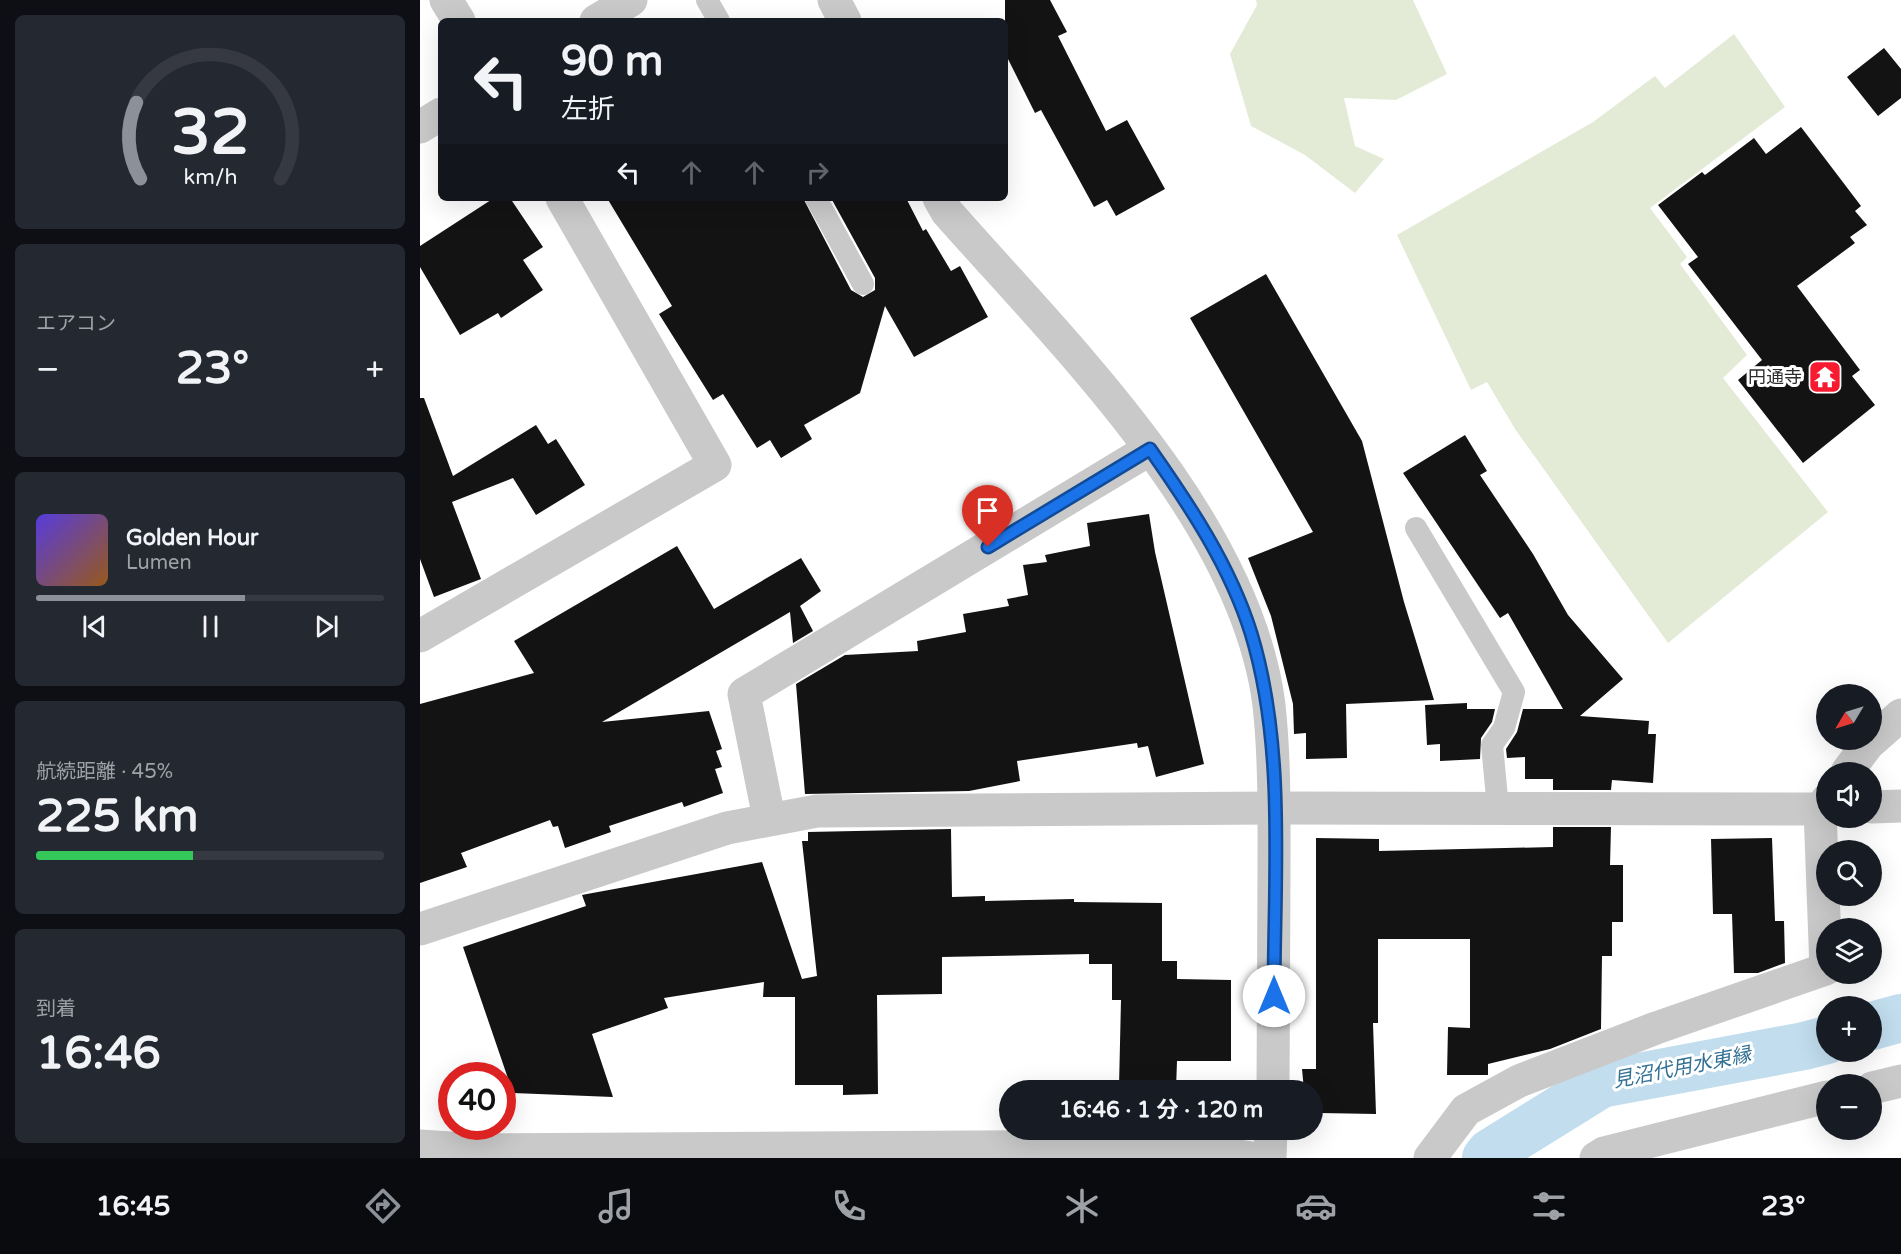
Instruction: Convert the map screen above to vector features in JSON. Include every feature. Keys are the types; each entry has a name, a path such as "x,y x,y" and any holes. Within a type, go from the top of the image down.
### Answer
{"street":[{"path":"446,0 457,18"},
{"path":"601,18 632,0"},
{"path":"834,0 843,18"},
{"path":"420,127 438,116"},
{"path":"421,634 715,465 564,201"},
{"path":"941,201 947,212 1097,384 1150,449 1202,527 1224,568 1251,632 1268,704 1274,808 1273,1080"},
{"path":"769,818 744,694 1150,449"},
{"path":"1855,762 1869,744 1901,715"},
{"path":"420,929 727,828 769,818 817,811 1816,806"},
{"path":"1882,807 1901,806"},
{"path":"1430,1158 1466,1110 1519,1081 1656,1028 1826,969 1825,828"},
{"path":"1882,1086 1901,1081"},
{"path":"1596,1158 1604,1153 1816,1100"},
{"path":"1270,1158 1271,1140"},
{"path":"420,1146 480,1154 1137,1146 1197,1149 1251,1158"}],"lane":[{"path":"707,0 717,18"},
{"path":"818,201 863,284"},
{"path":"1416,528 1514,692 1504,728 1492,745 1498,808"}],"green space":[{"path":"1256,0 1413,0 1447,74 1396,100 1344,98 1355,146 1384,159 1355,193 1305,155 1251,126 1230,54 1257,5"},
{"path":"1734,34 1785,107 1650,208 1687,257 1680,264 1747,355 1723,378 1828,512 1668,643 1515,429 1487,382 1471,390 1397,235 1593,122 1655,76 1665,88"}],"building":[{"path":"1005,0 1050,0 1067,32 1058,36 1106,131 1127,120 1165,189 1116,216 1107,200 1094,207 1041,110 1035,113 1008,59 1008,18 1005,18"},
{"path":"1884,48 1901,69 1901,98 1878,116 1847,77"},
{"path":"1801,127 1861,206 1855,211 1867,225 1850,237 1855,243 1797,286 1860,370 1852,376 1875,405 1803,463 1738,380 1762,360 1688,264 1698,257 1658,205 1702,172 1705,175 1754,138 1766,154"},
{"path":"489,201 512,201 543,247 523,260 543,290 501,318 498,313 460,335 420,267 420,246"},
{"path":"609,201 805,201 851,290 863,297 875,290 875,278 833,201 908,201 923,231 926,229 951,271 960,266 988,317 914,357 885,306 860,393 804,425 812,439 781,458 770,440 757,448 723,394 713,400 659,314 672,306"},
{"path":"1266,274 1362,441 1404,602 1434,700 1346,704 1347,758 1306,759 1306,733 1294,734 1293,704 1271,616 1248,558 1313,532 1190,318"},
{"path":"420,398 424,398 453,476 536,425 548,444 556,439 585,485 536,515 513,478 452,502 481,579 434,597 420,559"},
{"path":"1465,435 1487,471 1480,475 1533,554 1568,615 1623,679 1580,716 1649,721 1648,734 1656,734 1653,783 1612,780 1611,790 1553,790 1553,779 1525,779 1525,757 1507,758 1506,749 1517,732 1523,709 1563,709 1508,613 1500,618 1403,473"},
{"path":"1149,514 1155,552 1204,764 1156,777 1148,746 1138,748 1137,743 1017,761 1020,781 969,791 805,794 796,684 845,655 918,651 917,641 966,632 963,614 1009,606 1007,599 1028,595 1023,565 1047,562 1045,555 1090,546 1087,523"},
{"path":"677,546 714,609 801,558 821,591 800,606 813,631 793,643 790,612 602,722 709,711 722,749 716,751 722,767 715,769 723,793 684,807 682,802 609,826 611,832 565,848 558,826 553,827 550,820 461,853 467,867 420,883 420,704 534,673 514,641"},
{"path":"1467,703 1467,709 1495,709 1492,722 1481,738 1480,759 1440,761 1440,744 1427,745 1425,705"},
{"path":"1553,827 1611,827 1610,865 1623,865 1623,922 1612,922 1612,956 1602,956 1601,1029 1550,1049 1488,1064 1488,1075 1447,1075 1448,1027 1470,1028 1470,939 1378,939 1378,1023 1373,1023 1376,1114 1323,1113 1323,1080 1303,1080 1302,1069 1316,1069 1316,838 1379,839 1379,851 1553,847"},
{"path":"951,829 952,897 985,896 985,901 1074,899 1074,902 1162,903 1162,961 1177,961 1177,979 1231,980 1231,1061 1177,1061 1176,1080 1119,1080 1121,1000 1112,1000 1112,964 1089,964 1089,954 942,957 942,994 877,995 878,1094 843,1095 843,1085 795,1085 795,997 763,997 764,982 664,998 668,1008 592,1034 613,1097 516,1093 516,1062 502,1062 463,947 586,906 582,895 762,862 802,979 817,976 802,841 808,841 808,832"},
{"path":"1772,838 1775,921 1784,921 1785,963 1758,973 1734,973 1732,914 1713,914 1711,839"}],"waterway":[{"name":"見沼代用水東縁","path":"1882,1023 1901,1018"},
{"name":"見沼代用水東縁","path":"1486,1158 1490,1153 1601,1084 1816,1043"}],"place":[{"name":"円通寺","path":"1825,377"}],"route":[{"path":"988,547 1150,449 1190,507 1224,568 1251,632 1268,704 1274,808 1274,996"}]}
